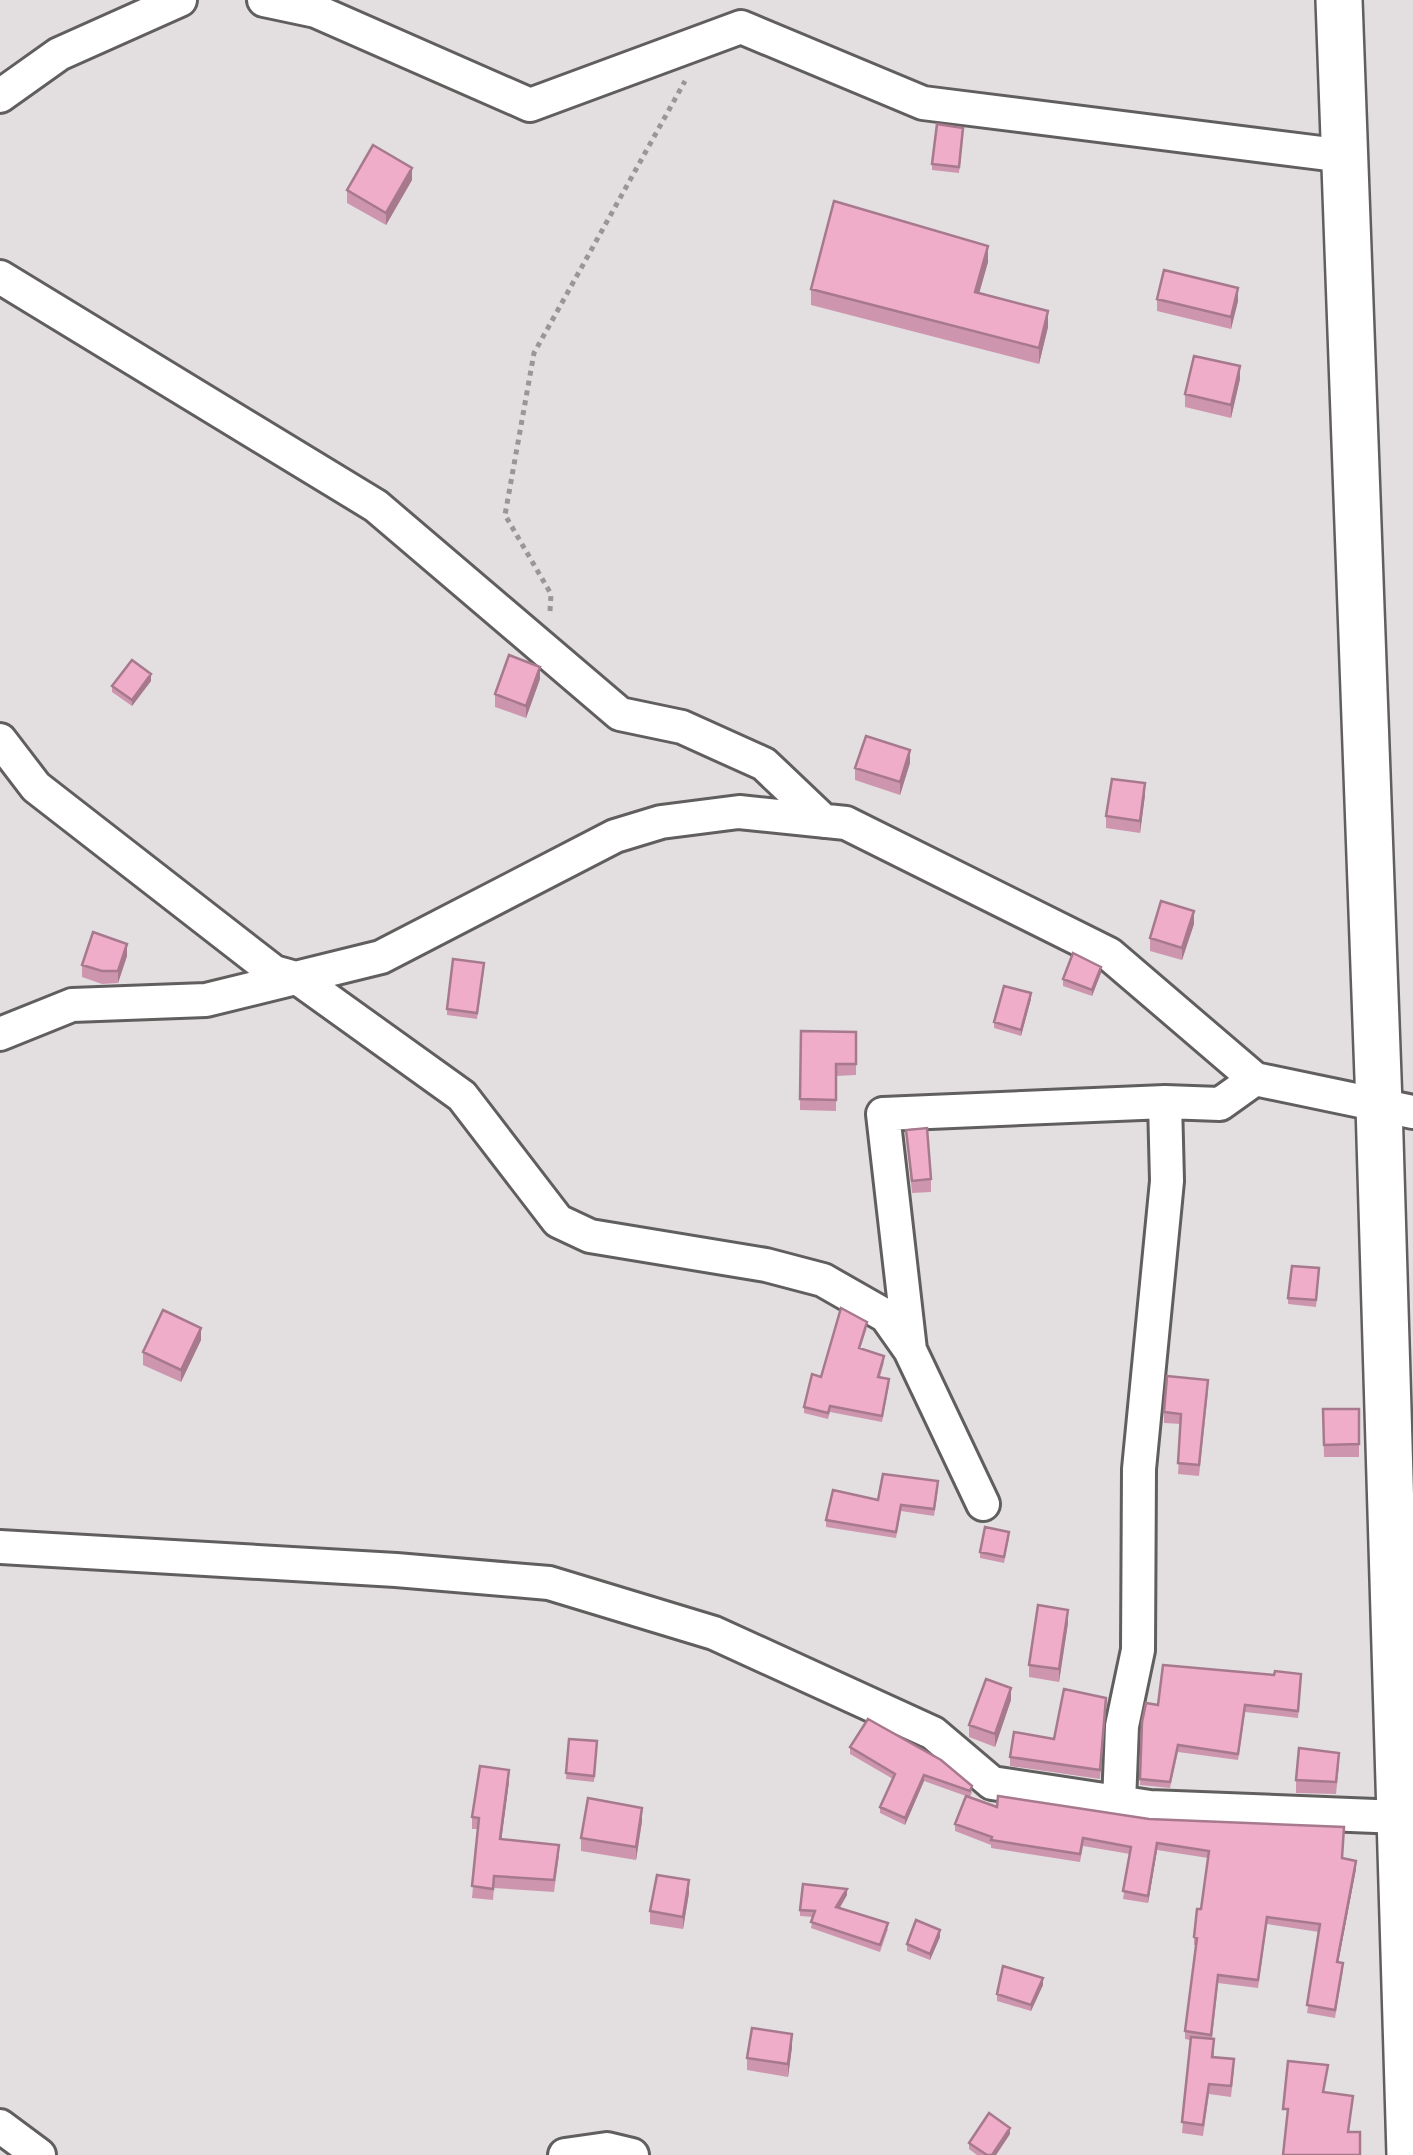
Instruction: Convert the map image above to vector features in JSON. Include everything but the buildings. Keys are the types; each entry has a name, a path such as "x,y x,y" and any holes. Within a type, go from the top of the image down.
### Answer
{"main road":[{"path":"1339,0 1344,156 1396,1108 1400,1817 1410,2155"}],"street":[{"path":"0,96 59,54 180,0"},
{"path":"264,0 316,12 530,105 741,27 923,104 1344,156"},
{"path":"0,277 376,506 620,714 682,726 764,764 824,821"},
{"path":"0,740 36,787 274,972 299,979 462,1096 558,1220 590,1236 766,1265 823,1280 886,1316 910,1350 983,1504"},
{"path":"0,1034 72,1005 206,1000 381,958 615,836 661,822 739,812 846,823 1109,954 1256,1079 1396,1108"},
{"path":"910,1350 884,1114 1165,1102 1220,1104 1256,1079"},
{"path":"1120,1803 1122,1726 1138,1650 1139,1469 1167,1181 1165,1102"},
{"path":"0,1546 549,1583 731,1641 933,1733 992,1784 1150,1807 1400,1817"},
{"path":"0,2126 39,2155"},
{"path":"565,2155 607,2150 632,2155"}],"path":[{"path":"548,653 551,594 504,515 534,353 708,39"}]}
